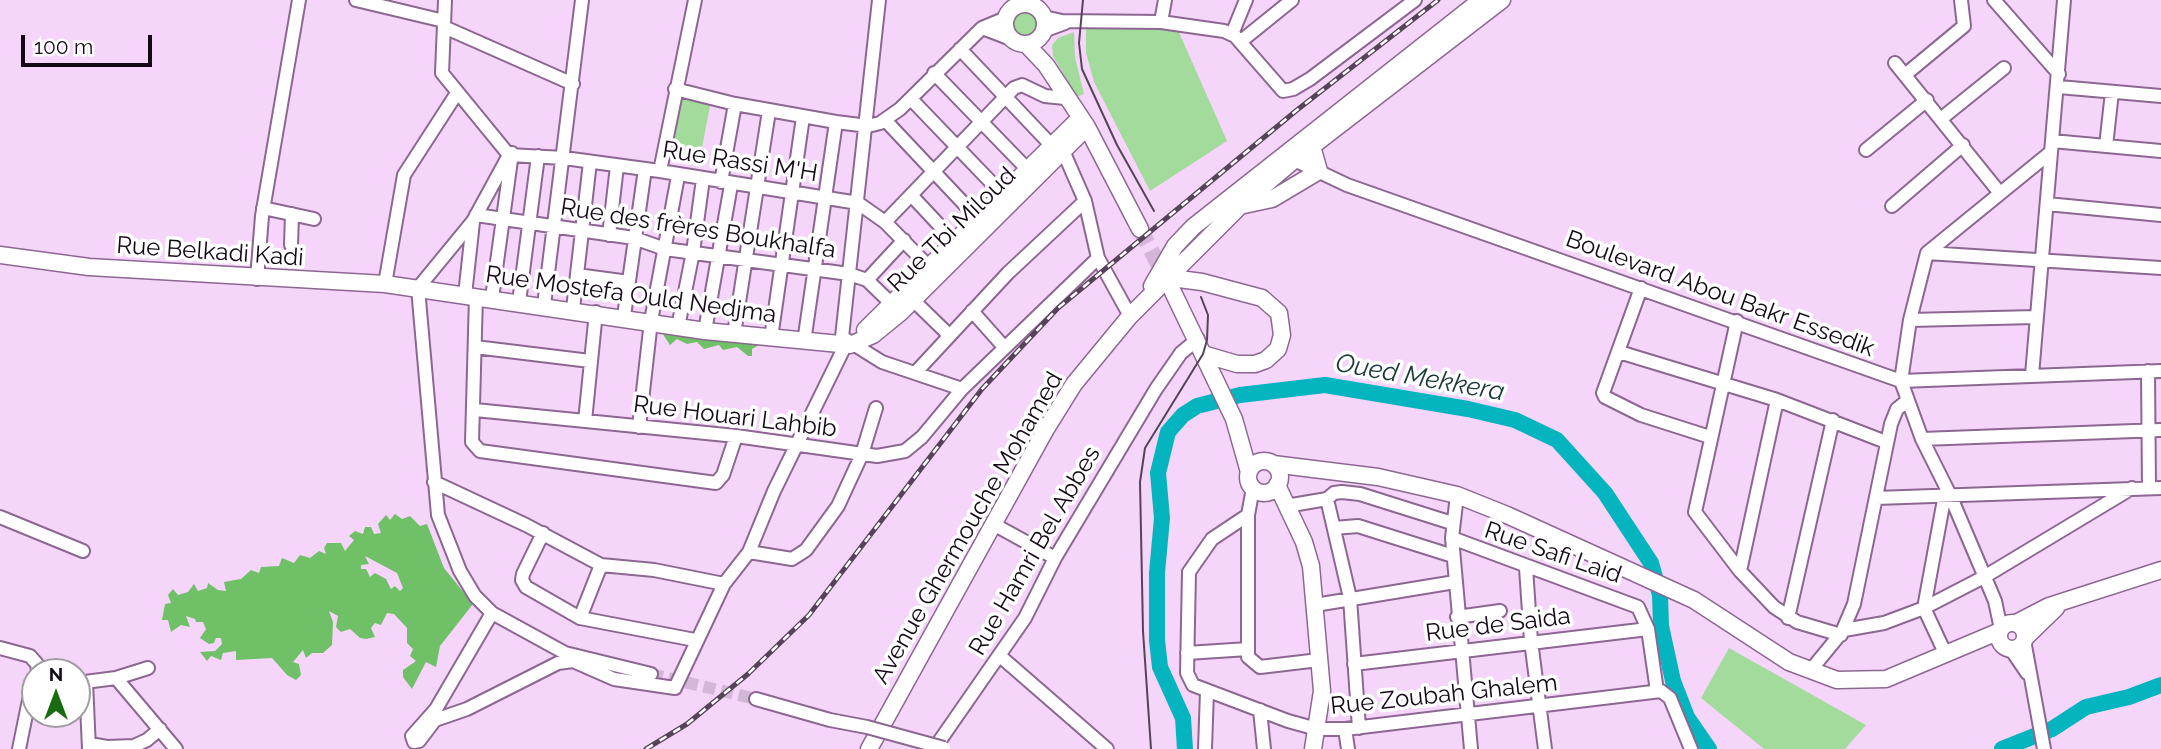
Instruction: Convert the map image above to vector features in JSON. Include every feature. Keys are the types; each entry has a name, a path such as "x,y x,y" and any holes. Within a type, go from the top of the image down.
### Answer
{"main road":[{"path":"1142,304 1180,240 1240,198 1481,0"},
{"path":"1288,158 1312,146 1502,0"},
{"path":"1036,26 1005,28 1016,5 1036,26 1050,71 1083,123 1140,229"},
{"name":"Rue Tbi Miloud","path":"845,344 873,335 896,308 913,300 933,271 1083,123"},
{"path":"1240,198 1272,199 1319,171 1312,146"},
{"path":"1167,288 1179,268 1240,198"},
{"path":"896,308 933,271 955,242 983,224"},
{"name":"Rue Belkadi Kadi","path":"0,255 89,267 418,288"},
{"path":"1179,268 1193,280"},
{"path":"1142,304 1180,279 1193,280 1262,298 1275,308 1281,318 1282,335 1278,349 1272,356 1255,364 1227,362 1200,346"},
{"name":"Rue Mostefa Ould Nedjma","path":"418,288 624,316 705,331 845,344"},
{"path":"1167,288 1200,346 1213,380 1234,419 1253,484 1290,513"},
{"name":"Avenue Ghermouche Mohamed","path":"869,749 1065,398 1142,304"},
{"path":"1213,380 1227,362"},
{"path":"1241,436 1279,473 1278,484 1307,551 1315,605 1322,691 1313,749"},
{"path":"1253,484 1254,464 1271,463 1399,481 1457,495 1694,600 1770,650 1810,671 1836,680 1875,681 1966,647 2068,599 2161,570"},
{"path":"1253,484 1269,492 1278,484 1313,471"},
{"path":"1966,647 2016,643 2068,599"},
{"path":"2008,626 2000,639 2016,643"},
{"path":"2008,626 2022,628 2016,643"}],"street":[{"path":"257,279 263,208 299,0"},
{"path":"356,0 374,2 444,24 573,84"},
{"path":"445,0 442,73 510,154 503,221 478,297"},
{"path":"544,305 582,0"},
{"path":"660,171 695,0"},
{"path":"492,613 435,716 467,709 558,663 573,661 614,678 675,688 695,640 724,584 749,552 845,344 841,330 868,125 879,0"},
{"path":"1161,22 1165,0"},
{"path":"1236,38 1246,0"},
{"path":"1236,38 1292,0"},
{"path":"982,28 1036,26 1072,21 1161,22 1236,38 1279,89 1288,90 1310,79 1415,0"},
{"path":"1906,74 1964,26 1961,0"},
{"path":"2032,375 2064,0"},
{"path":"1999,1 2059,81 2112,92 2161,96"},
{"path":"675,89 769,111 868,125 886,120 911,99 982,28 1016,5"},
{"path":"960,49 1005,98 1059,147 1085,201 1098,258 1130,316"},
{"path":"1895,63 1999,192"},
{"path":"1941,118 2004,68"},
{"path":"934,74 1032,175"},
{"path":"885,222 1005,98 1022,85 1045,96 1065,98"},
{"path":"2106,146 2112,92"},
{"path":"385,284 404,175 457,93"},
{"path":"911,99 1007,199"},
{"path":"1866,150 1927,100"},
{"path":"705,331 720,257 735,104"},
{"path":"734,334 769,111"},
{"path":"771,338 790,192 803,117"},
{"path":"886,120 983,224"},
{"path":"804,342 836,122"},
{"path":"1892,206 1963,145"},
{"path":"2008,626 1922,439 1901,381 1910,320 1927,253 2051,147 2106,146 2161,150"},
{"path":"510,154 475,218 418,288 434,482 444,536 475,596 492,613 565,653 652,674"},
{"name":"Rue Rassi M'H","path":"510,154 564,158 660,171 858,203 885,222 933,271"},
{"path":"519,302 538,156"},
{"name":"Boulevard Abou Bakr Essedik","path":"1288,158 1347,184 1901,381 2158,371"},
{"path":"573,309 590,162"},
{"path":"609,235 617,166"},
{"path":"624,316 645,169"},
{"path":"639,427 651,321 678,176"},
{"path":"678,327 694,251 703,179"},
{"path":"911,195 955,242"},
{"path":"916,372 972,311 1085,201"},
{"path":"2047,204 2161,215"},
{"path":"263,208 314,219"},
{"path":"291,245 292,214"},
{"path":"475,218 478,297 472,442 480,451 604,465 714,483 723,475 736,436"},
{"name":"Rue des frères Boukhalfa","path":"475,218 583,231 634,239 665,249 849,274 867,280 896,308"},
{"path":"867,280 904,240"},
{"path":"1927,253 2161,268"},
{"name":"Rue Houari Lahbib","path":"475,410 736,436 877,456 905,452 922,437 962,389 1098,258"},
{"path":"577,275 629,282"},
{"path":"1641,288 1604,393 1610,402 1710,437"},
{"path":"913,300 949,335"},
{"path":"972,311 1004,347"},
{"path":"585,421 596,312"},
{"path":"1910,320 2036,317"},
{"path":"1737,321 1721,383 1695,512 1740,571 1788,618 1842,632 1884,623 1924,608 1984,577 2132,488"},
{"path":"845,344 882,362 962,389"},
{"name":"Rue Hamri Bel Abbes","path":"934,749 1025,618 1055,558 1168,371 1200,346"},
{"path":"475,347 590,361"},
{"path":"1619,352 1777,400 1886,442"},
{"path":"1876,498 2155,488 2154,430 2158,371"},
{"path":"1740,571 1777,400"},
{"path":"1810,671 1842,632 1860,578 1886,442 1897,409 1907,401"},
{"path":"749,552 792,559 802,554 838,506 862,453 876,408"},
{"path":"1788,618 1833,420"},
{"path":"1922,439 2154,430"},
{"path":"434,482 542,533 601,565 654,569 724,584"},
{"path":"1253,484 1248,515 1250,660 1260,667 1319,660"},
{"path":"1290,513 1327,499 1334,493 1360,494 1452,523"},
{"path":"1457,495 1451,538 1471,749"},
{"path":"1946,655 1924,608 1948,495"},
{"path":"1327,499 1350,598 1354,664 1352,729 1348,749"},
{"path":"1205,749 1207,691 1193,685 1188,679 1189,572 1212,539 1248,515"},
{"path":"0,517 83,551"},
{"path":"995,525 1055,558"},
{"path":"1334,528 1358,526 1453,556"},
{"path":"542,533 523,574 523,584 580,618 695,640"},
{"name":"Rue Safi Laid","path":"1451,538 1526,568 1631,602 1643,615 1648,629 1657,691"},
{"path":"580,618 601,565"},
{"path":"1526,568 1531,641 1542,708 1545,749"},
{"path":"1315,605 1455,582"},
{"path":"1457,617 1500,611"},
{"name":"Rue de Saida","path":"1354,664 1648,629"},
{"path":"2016,643 2029,679 2044,749"},
{"path":"0,648 33,658"},
{"path":"1187,653 1248,649"},
{"path":"1000,656 1107,749"},
{"path":"91,681 116,678 148,668"},
{"path":"116,678 176,749"},
{"name":"Rue Zoubah Ghalem","path":"1207,691 1317,729 1352,729 1542,708 1657,691"},
{"path":"1657,691 1670,698 1691,749"},
{"path":"756,699 944,749"},
{"path":"1260,710 1264,749"},
{"path":"19,749 23,728"},
{"path":"87,728 89,746 115,747 134,746 160,729"}],"green space":[{"path":"1023,11 1033,15 1037,25 1033,35 1023,39 1013,35 1009,25 1013,15"},
{"path":"1124,25 1178,30 1227,141 1150,191 1094,82 1086,53 1086,26"},
{"path":"1074,32 1075,57 1084,94 1077,97 1053,56 1052,45 1058,38"},
{"path":"681,96 711,101 700,158 670,154"},
{"path":"663,328 758,341 759,345 752,349 752,356 748,356 737,347 723,350 719,345 704,349 697,342 687,344 677,339 670,345 664,336"},
{"path":"395,514 402,519 410,516 420,526 427,524 444,568 473,604 440,646 436,667 426,662 412,689 403,677 403,670 416,661 410,656 413,649 407,643 407,628 394,614 387,613 381,625 375,623 371,628 375,637 366,639 360,638 350,629 341,632 336,627 338,616 329,611 333,622 332,645 323,653 312,653 306,658 303,650 293,662 299,664 301,675 296,680 287,675 272,658 236,660 236,651 223,653 221,660 211,656 207,661 200,652 215,651 222,644 221,638 216,638 214,643 209,644 200,638 206,629 203,622 196,622 186,616 190,627 181,625 171,632 168,620 162,620 165,604 171,603 168,595 173,589 178,595 188,592 194,584 198,591 207,588 208,583 218,590 226,591 224,582 241,579 251,570 259,573 261,567 279,566 282,558 294,563 300,555 310,558 319,551 326,554 324,548 327,543 341,543 345,551 354,540 349,536 355,531 363,534 365,527 371,527 374,534 381,533 378,524 386,515 390,520","holes":["365,556 397,573 403,588 400,591 395,586 391,589 386,579 375,573 370,577 366,569 361,569 361,565 369,564"]},
{"path":"1729,648 1866,725 1845,749 1764,749 1701,698"}],"waterway":[{"name":"Oued Mekkera","path":"1185,749 1183,718 1160,667 1157,640 1157,573 1162,518 1158,473 1168,432 1183,415 1197,406 1240,395 1325,385 1468,409 1515,420 1557,440 1605,493 1651,563 1660,595 1661,626 1673,681 1687,717 1709,749"},
{"name":"Oued Mekkera","path":"2002,749 2052,729 2086,707 2129,697 2161,685"}],"tunnel":[{"path":"1140,229 1167,281"},
{"path":"651,674 756,699"}],"tram line":[{"path":"1083,0 1079,43 1082,69 1117,145 1154,211"},
{"path":"1151,749 1143,631 1140,482 1145,448 1203,354 1207,340 1208,315 1201,297"}],"railway":[{"path":"646,749 687,724 748,674 809,615 982,389 1058,308 1297,110 1438,0"}]}
